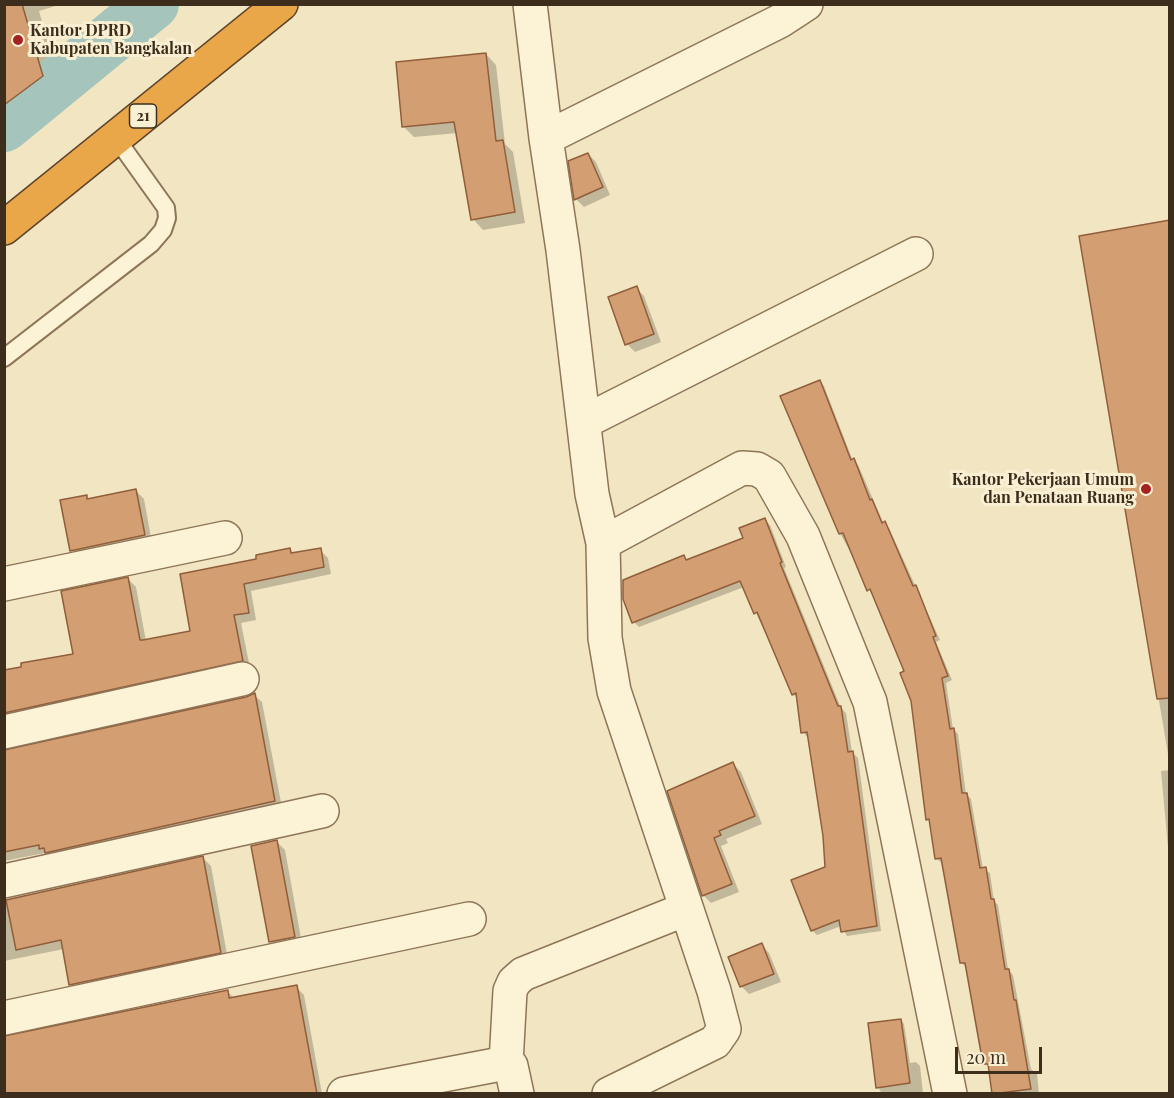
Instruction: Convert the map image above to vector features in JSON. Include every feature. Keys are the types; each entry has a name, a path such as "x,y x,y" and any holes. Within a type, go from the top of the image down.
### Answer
{"highway":[{"name":"21","path":"4,228 281,4"}],"street":[{"path":"530,4 546,138 563,250 592,494 603,543 605,638 614,691 724,1029 715,1042 609,1094"},
{"path":"546,138 780,21 806,4"},
{"path":"584,422 916,254"},
{"path":"603,543 742,468 757,469 769,476 803,536 870,702 950,1094"},
{"path":"4,584 225,538"},
{"path":"4,732 242,679"},
{"path":"4,881 322,811"},
{"path":"506,1063 510,992 514,982 523,974 686,909"},
{"path":"4,1018 469,919"},
{"path":"344,1094 506,1063 511,1066 517,1094"}],"lane":[{"path":"4,358 151,244 163,230 167,218 166,208 116,138"}],"building":[{"name":"Kantor DPRD Kabupaten Bangkalan","path":"4,4 22,4 43,76 4,105"},
{"path":"486,53 496,141 503,140 515,212 471,220 454,122 402,127 396,62"},
{"path":"588,153 603,187 574,200 568,161"},
{"name":"Kantor Pekerjaan Umum dan Penataan Ruang","path":"1170,220 1170,698 1157,699 1079,236"},
{"path":"637,286 654,334 625,345 608,297"},
{"path":"820,380 851,460 854,458 870,500 872,499 882,523 885,521 913,586 916,585 936,636 933,637 948,676 942,678 950,729 954,728 962,793 967,793 980,868 986,867 991,899 994,899 1005,969 1009,969 1014,1000 1016,1000 1031,1089 992,1094 988,1064 983,1064 965,963 960,963 941,858 935,859 929,819 926,820 911,701 900,673 904,671 870,589 867,591 843,533 839,534 780,396"},
{"path":"136,489 145,535 70,551 60,500 87,495 87,499"},
{"path":"765,518 782,562 780,563 838,706 841,706 848,752 853,751 877,926 841,932 839,920 811,931 791,880 825,867 823,836 807,732 801,733 796,693 792,695 757,612 754,614 740,581 632,623 623,599 623,580 684,555 686,560 743,538 739,528"},
{"path":"290,548 291,553 321,548 324,567 244,584 249,613 234,615 243,661 4,713 4,670 21,667 21,663 73,654 61,591 128,577 140,640 143,640 190,631 180,574 256,559 256,555"},
{"path":"255,693 275,801 45,853 44,848 39,849 39,845 4,852 4,750 246,697"},
{"path":"733,762 755,816 719,831 721,835 714,838 732,884 702,896 667,791"},
{"path":"277,840 295,937 269,942 251,846"},
{"path":"203,856 221,953 69,985 61,940 16,950 6,900"},
{"path":"762,943 774,974 740,987 728,957"},
{"path":"297,985 317,1094 4,1094 4,1036 228,990 229,998"},
{"path":"901,1019 910,1083 876,1088 868,1023"}],"waterway":[{"path":"4,126 153,4"}],"place":[{"name":"Kantor DPRD Kabupaten Bangkalan","path":"18,40"},
{"name":"Kantor Pekerjaan Umum dan Penataan Ruang","path":"1146,489"}]}
